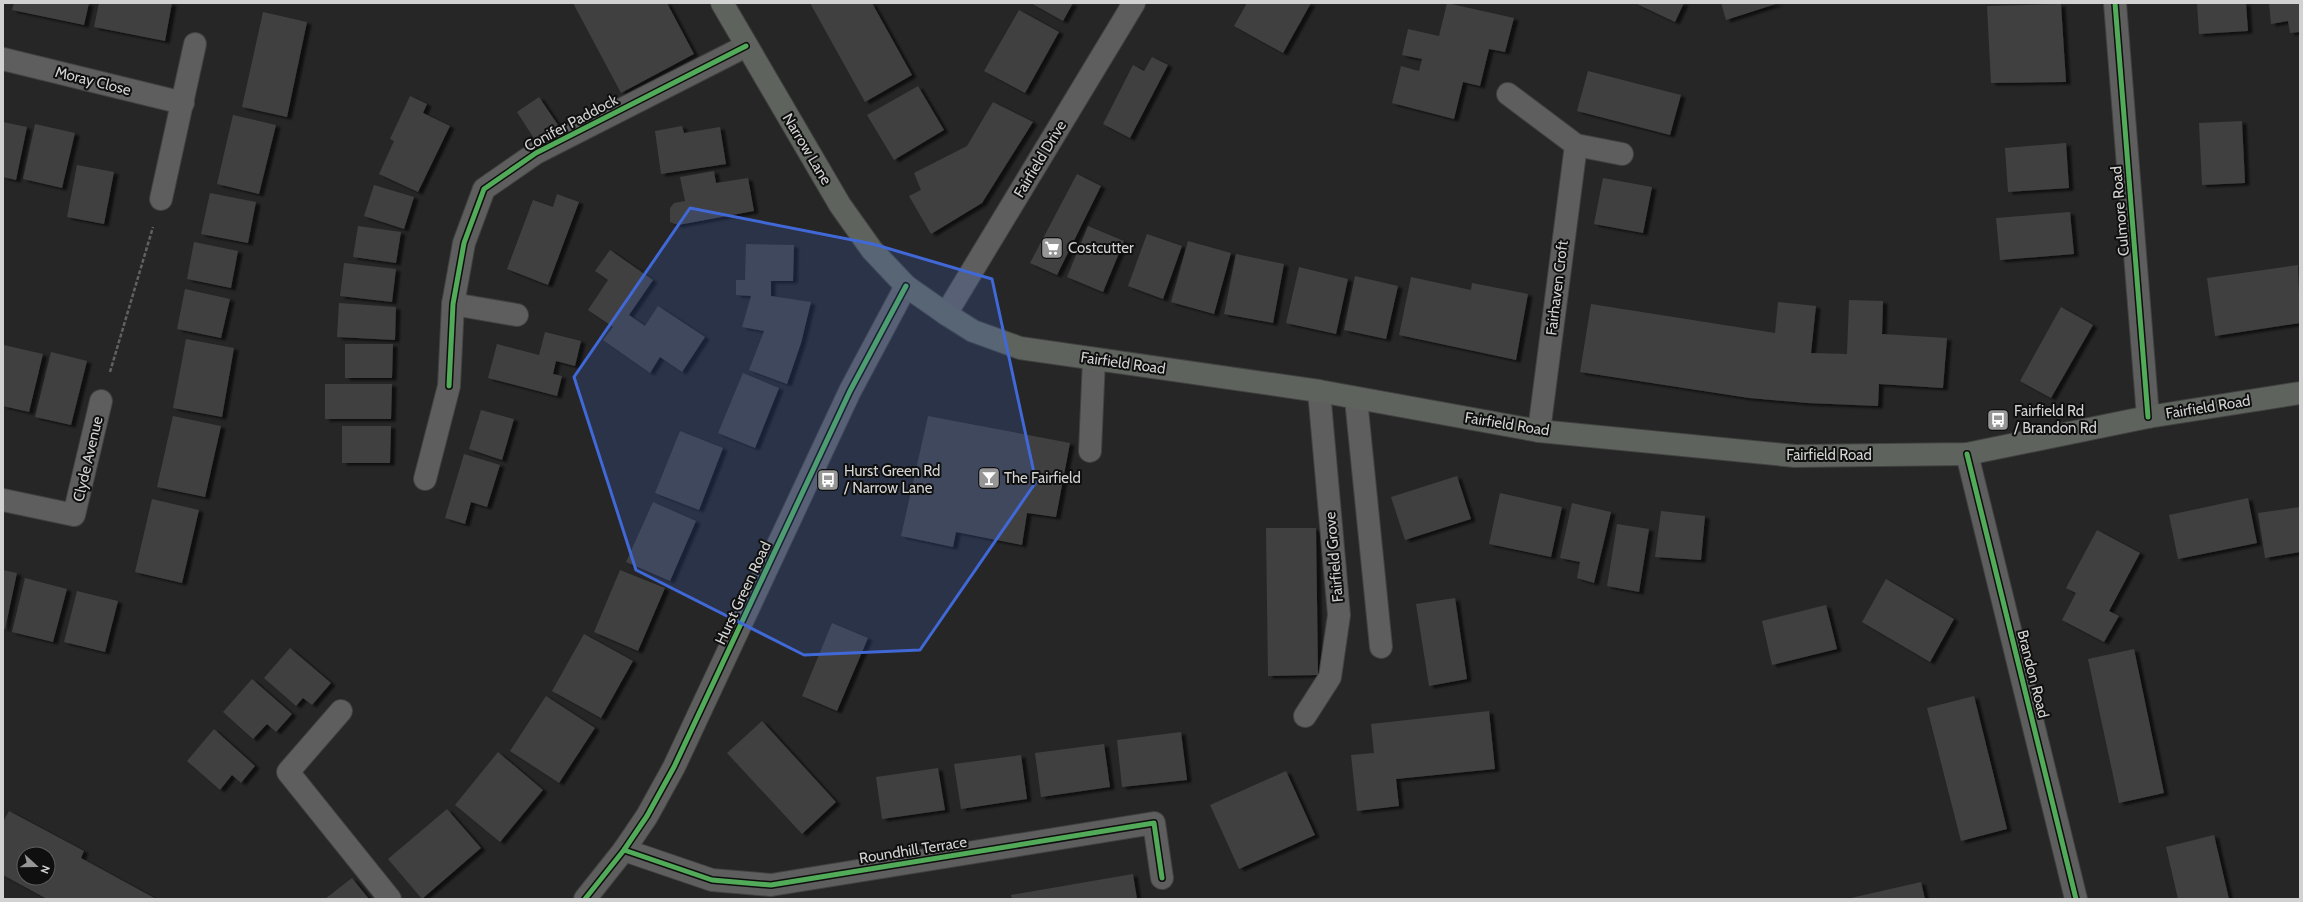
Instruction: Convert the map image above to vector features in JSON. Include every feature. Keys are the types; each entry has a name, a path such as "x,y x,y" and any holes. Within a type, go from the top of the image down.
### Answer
{"main road":[{"name":"Narrow Lane","path":"722,3 840,205 872,250 906,286"},
{"name":"Fairfield Road","path":"906,286 973,331 1020,348 1319,391 1356,399 1539,431 1795,456 1967,454 2148,416 2300,393"}],"street":[{"name":"Fairfield Drive","path":"946,314 1134,3"},
{"name":"Culmore Road","path":"2115,3 2148,416"},
{"path":"161,200 195,44"},
{"name":"Conifer Paddock","path":"425,479 449,386 453,304 464,243 484,189 536,153 746,46"},
{"name":"Moray Close","path":"3,59 182,103"},
{"path":"1508,94 1576,145 1622,154"},
{"name":"Fairhaven Croft","path":"1539,431 1576,145"},
{"name":"Hurst Green Road","path":"585,899 624,850 647,816 674,767 850,391 906,286"},
{"path":"453,304 517,315"},
{"path":"1090,451 1094,359"},
{"name":"Fairfield Grove","path":"1305,716 1330,677 1339,615 1319,391"},
{"path":"1356,399 1381,647"},
{"name":"Clyde Avenue","path":"3,500 74,516 101,401"},
{"name":"Brandon Road","path":"1967,454 2076,899"},
{"path":"342,711 288,772 390,899"},
{"name":"Roundhill Terrace","path":"624,850 712,880 771,885 1154,822 1162,878"}],"path":[{"path":"101,401 161,200"}],"highlighted area":[{"path":"690,208 873,244 992,279 1036,482 920,650 804,655 636,570 574,377"}],"building":[{"path":"14,3 89,3 84,25 12,10"},
{"path":"99,3 172,3 165,41 94,27"},
{"path":"573,3 667,3 694,54 621,93"},
{"path":"810,3 872,3 912,75 865,102"},
{"path":"1031,3 1073,3 1063,21"},
{"path":"1247,3 1311,3 1283,53 1234,26"},
{"path":"1447,3 1514,18 1505,52 1489,49 1480,86 1463,82 1454,119 1392,103 1401,66 1419,71 1422,59 1402,55 1408,29 1439,36"},
{"path":"1635,3 1684,3 1675,22"},
{"path":"1721,3 1779,3 1726,20"},
{"path":"2197,3 2246,3 2248,31 2199,34"},
{"path":"2269,3 2300,3 2300,32 2290,33 2288,21 2271,24"},
{"path":"2061,4 2066,82 1991,83 1987,6"},
{"path":"1019,10 1059,32 1025,93 984,71"},
{"path":"263,12 307,22 287,117 242,107"},
{"path":"1152,57 1168,65 1130,138 1103,124 1133,65 1144,71"},
{"path":"1588,71 1681,95 1670,135 1577,111"},
{"path":"918,86 944,130 894,160 867,115"},
{"path":"410,96 427,104 423,113 450,126 418,192 379,174 394,141 390,139"},
{"path":"539,97 558,125 535,140 517,112"},
{"path":"993,102 1033,122 982,203 931,234 909,196 921,190 914,173 967,146"},
{"path":"233,115 276,125 259,194 217,184"},
{"path":"2242,121 2245,183 2202,185 2199,123"},
{"path":"3,122 27,127 16,180 3,177"},
{"path":"35,124 75,133 62,188 23,179"},
{"path":"682,126 684,133 720,127 726,164 661,174 655,131"},
{"path":"2066,143 2069,188 2008,192 2005,148"},
{"path":"77,165 114,172 104,224 67,217"},
{"path":"714,171 716,183 748,178 754,211 678,225 670,222 670,208 674,203 685,201 680,177"},
{"path":"1077,174 1101,186 1057,275 1030,263"},
{"path":"1603,178 1652,187 1643,233 1594,224"},
{"path":"374,185 414,197 404,229 364,216"},
{"path":"210,193 256,202 248,243 201,234"},
{"path":"557,194 579,202 548,285 507,269 533,200 553,207"},
{"path":"2070,212 2074,254 2000,260 1996,218"},
{"path":"358,226 401,232 396,263 353,257"},
{"path":"1088,226 1124,241 1103,292 1067,277"},
{"path":"1147,234 1182,246 1163,299 1128,286"},
{"path":"1188,241 1231,253 1214,314 1171,302"},
{"path":"194,242 238,251 231,288 187,279"},
{"path":"746,244 794,245 793,281 771,281 771,296 811,302 801,343 787,384 749,370 764,331 742,327 751,296 736,295 736,280 745,280"},
{"path":"610,250 653,280 629,315 645,326 658,306 705,337 682,372 660,357 650,373 603,340 613,327 588,310 608,280 595,271"},
{"path":"1236,254 1284,264 1273,323 1224,314"},
{"path":"344,263 396,269 392,302 340,296"},
{"path":"2298,265 2300,323 2215,336 2207,278"},
{"path":"1299,267 1348,279 1336,334 1286,323"},
{"path":"1355,276 1398,286 1386,339 1344,330"},
{"path":"1411,277 1471,290 1472,283 1528,294 1516,360 1399,335"},
{"path":"185,289 230,299 221,338 177,329"},
{"path":"1849,300 1883,301 1882,334 1947,338 1943,388 1879,384 1878,406 1807,403 1749,398 1580,372 1591,304 1775,333 1778,302 1816,306 1811,353 1847,354"},
{"path":"339,303 396,307 395,340 337,337"},
{"path":"2061,307 2093,325 2051,398 2020,381"},
{"path":"545,332 581,341 575,366 556,361 553,374 562,376 557,396 488,378 497,344 539,355"},
{"path":"186,339 234,348 222,417 173,408"},
{"path":"345,344 393,344 392,378 345,378"},
{"path":"4,345 43,354 29,412 3,406"},
{"path":"51,352 87,361 71,425 35,417"},
{"path":"743,373 779,388 755,448 718,433"},
{"path":"325,384 392,384 391,419 325,419"},
{"path":"481,410 514,419 502,460 469,449"},
{"path":"173,416 221,426 205,497 157,487"},
{"name":"The Fairfield","path":"928,416 1070,443 1056,517 1027,513 1022,545 956,532 953,547 901,536"},
{"path":"342,426 391,426 390,463 342,463"},
{"path":"680,431 723,448 699,510 655,493"},
{"path":"464,454 500,465 487,507 471,502 465,524 445,518"},
{"path":"1457,476 1471,519 1405,540 1391,497"},
{"path":"1500,493 1562,507 1551,557 1489,544"},
{"path":"2248,498 2257,543 2178,559 2169,515"},
{"path":"152,499 199,510 182,583 135,572"},
{"path":"653,502 696,521 670,581 626,562"},
{"path":"1572,503 1611,512 1594,583 1577,578 1580,562 1560,558"},
{"path":"2300,507 2300,552 2265,558 2258,513"},
{"path":"1661,511 1705,516 1701,560 1655,557"},
{"path":"1617,524 1649,529 1639,592 1607,586"},
{"path":"1266,528 1316,528 1318,675 1268,676"},
{"path":"2097,530 2140,553 2109,611 2119,616 2104,642 2062,620 2076,593 2066,588"},
{"path":"3,570 17,573 5,629 3,628"},
{"path":"620,570 665,588 638,651 594,632"},
{"path":"25,578 67,589 53,642 12,632"},
{"path":"1886,579 1954,619 1930,662 1862,622"},
{"path":"77,591 118,601 105,652 64,642"},
{"path":"1455,598 1467,679 1429,686 1416,604"},
{"path":"1826,605 1837,649 1772,665 1762,621"},
{"path":"832,623 868,638 837,711 802,696"},
{"path":"584,634 633,661 601,718 552,691"},
{"path":"290,648 331,683 312,705 303,698 296,706 264,678"},
{"path":"2134,649 2164,793 2119,803 2088,659"},
{"path":"252,679 292,714 276,732 267,724 253,739 223,712"},
{"path":"546,696 595,728 559,783 510,751"},
{"path":"1974,696 2007,829 1961,841 1927,708"},
{"path":"1489,711 1495,769 1396,779 1399,806 1357,811 1351,755 1374,753 1371,724"},
{"path":"762,721 836,802 802,834 727,753"},
{"path":"214,729 255,766 241,783 232,775 220,790 187,761"},
{"path":"1181,732 1187,780 1122,787 1117,740"},
{"path":"1104,744 1110,787 1041,797 1035,753"},
{"path":"498,752 543,790 500,842 455,805"},
{"path":"1021,755 1027,799 961,809 954,764"},
{"path":"938,768 945,810 882,819 876,777"},
{"path":"1286,771 1315,835 1239,869 1210,805"},
{"path":"447,809 481,848 422,899 388,859"},
{"path":"9,811 84,851 81,858 156,899 47,899 23,886 56,886 56,846 16,846 16,882 3,875 3,822"},
{"path":"2214,835 2229,899 2178,899 2166,847"},
{"path":"1133,874 1137,899 1012,899 1011,895"},
{"path":"352,878 369,899 325,899"},
{"path":"1921,882 1925,899 1851,899 1851,898"}],"cycle path":[{"path":"2115,3 2148,417"},
{"path":"449,386 453,304 464,243 484,189 536,153 746,46"},
{"path":"585,899 624,850 647,816 674,767 850,391 906,286"},
{"path":"1967,454 2076,899"},
{"path":"624,850 712,880 771,885 1154,823 1162,878"}],"place":[{"name":"Costcutter","path":"1052,248"},
{"name":"Fairfield Rd / Brandon Rd","path":"1998,420"},
{"name":"The Fairfield","path":"989,478"},
{"name":"Hurst Green Rd / Narrow Lane","path":"828,480"}]}
